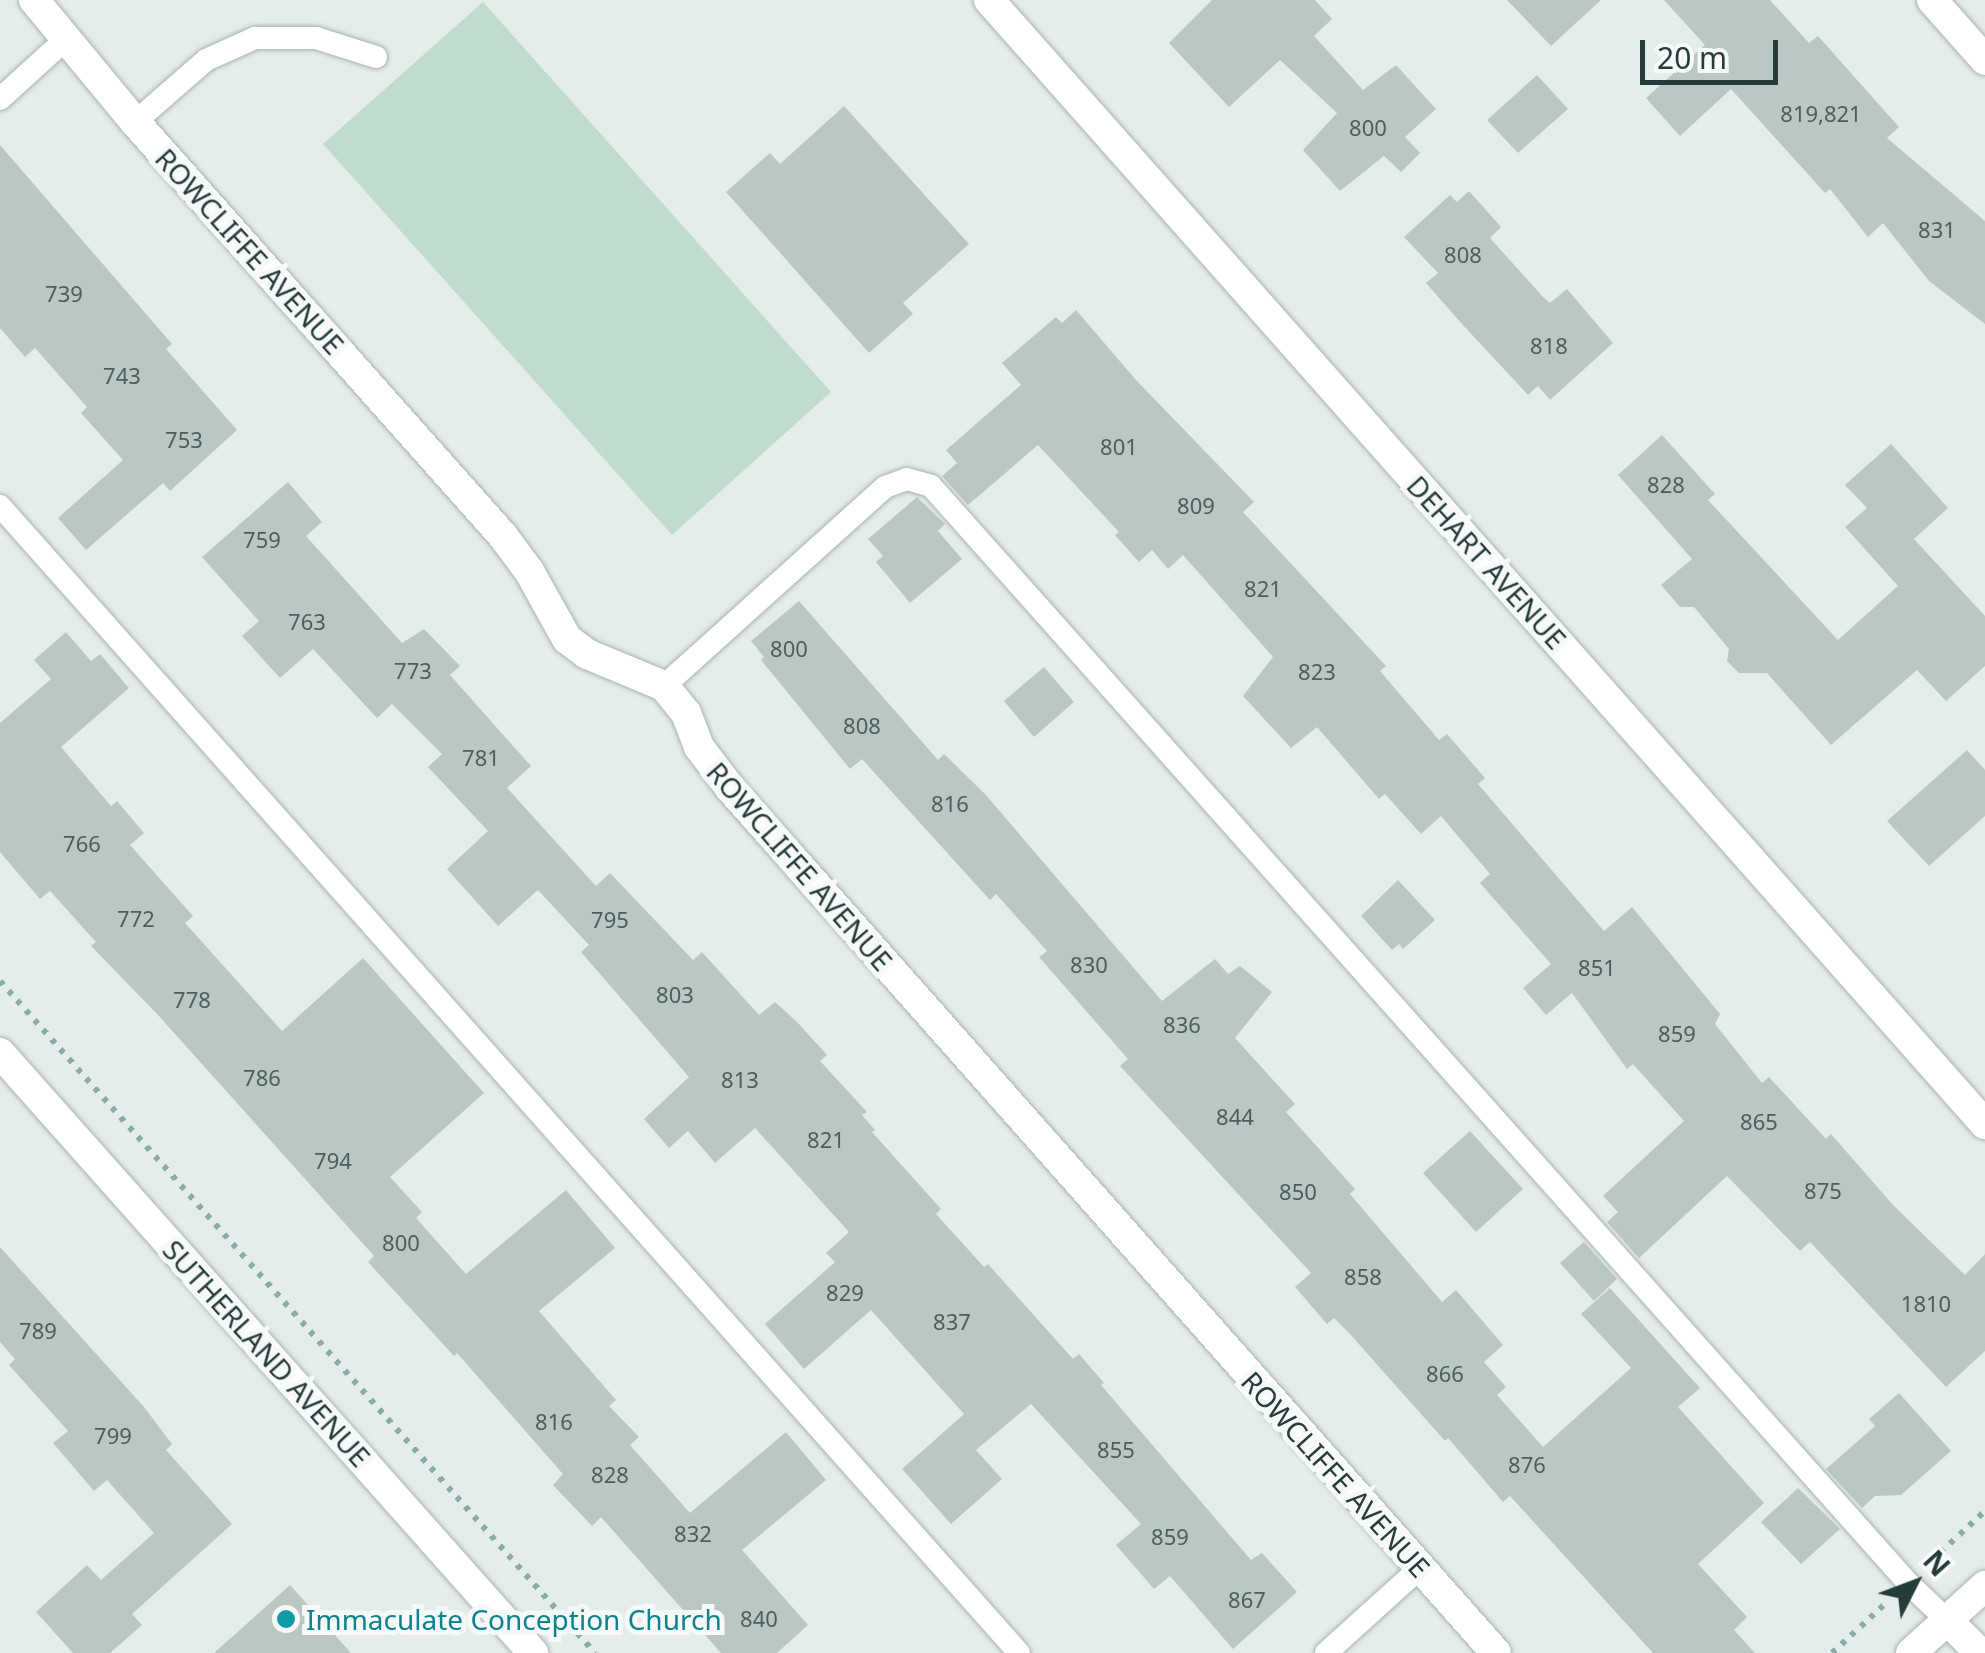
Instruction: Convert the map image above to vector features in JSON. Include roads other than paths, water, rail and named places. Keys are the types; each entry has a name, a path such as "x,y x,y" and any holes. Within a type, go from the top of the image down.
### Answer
{"street":[{"name":"ROWCLIFFE AVENUE","path":"34,0 135,122 503,536 529,570 566,639 587,654 664,686 686,713 699,747 730,788 1496,1653"},
{"name":"DEHART AVENUE","path":"989,0 1985,1124"},
{"path":"1932,0 1985,60"},
{"name":"SUTHERLAND AVENUE","path":"0,1053 533,1653"},
{"path":"1911,1653 1985,1586"},
{"path":"1947,1620 1980,1653"}],"lane":[{"path":"0,99 67,38"},
{"path":"135,122 206,60 255,38 316,38 376,56"},
{"path":"664,686 885,487 907,479 931,486 1908,1583 1947,1620"},
{"path":"0,506 1019,1653"},
{"path":"1326,1653 1419,1569"}],"place":[{"name":"Immaculate Conception Church","path":"286,1619"}]}
